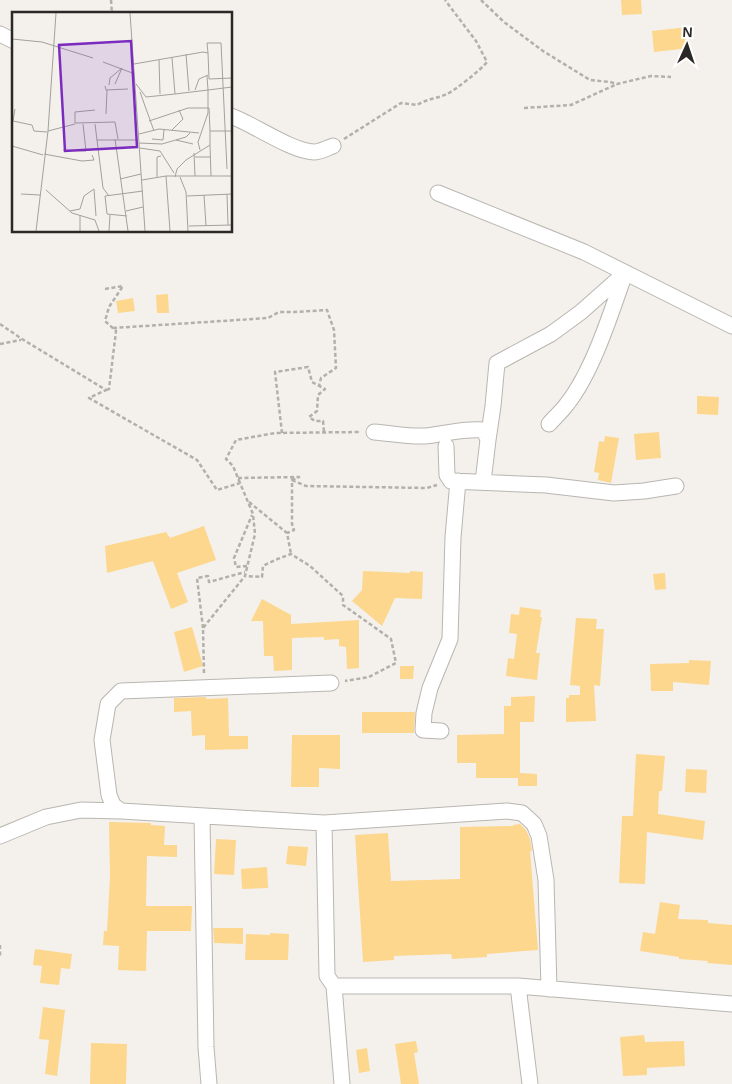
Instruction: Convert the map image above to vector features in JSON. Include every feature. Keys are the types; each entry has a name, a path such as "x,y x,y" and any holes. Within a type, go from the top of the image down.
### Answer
{"street":[{"path":"0,34 12,40"},
{"path":"232,116 245,121 290,145 315,152 333,146"},
{"path":"438,193 584,252 732,326"},
{"path":"549,424 568,403 582,381 602,336 625,273"},
{"path":"483,482 497,363 551,334 581,312 625,273"},
{"path":"374,432 422,436 449,433 469,428 484,430 488,440"},
{"path":"446,446 447,475 454,481 546,485 614,493 676,486"},
{"path":"441,731 423,730 424,713 430,688 450,639 454,481"},
{"path":"121,811 113,805 109,796 102,740 108,704 121,691 331,683"},
{"path":"0,836 46,817 81,810 324,823 507,811 522,813 534,824 539,836 546,880 550,988"},
{"path":"202,817 206,1047 209,1084"},
{"path":"324,823 327,976 334,986 342,1084"},
{"path":"334,986 518,986 732,1004"},
{"path":"518,986 530,1084"}],"path":[{"path":"333,146 402,103 417,105 426,100 447,94 482,68 487,62 476,41 445,0"},
{"path":"481,0 504,22 543,52 577,74 590,80 617,84"},
{"path":"524,108 571,105 617,84 651,76 671,77"},
{"path":"105,289 123,286 109,307 105,321 116,331 109,388 89,398 197,460 217,490 240,483"},
{"path":"113,328 268,318 279,312 327,310 334,330 336,368 321,378 319,386"},
{"path":"0,324 106,390"},
{"path":"0,344 22,339"},
{"path":"282,433 275,372 308,367 312,382 324,389 318,395 317,411 309,417 315,421 323,421 324,432"},
{"path":"203,628 245,576 255,534 253,514 233,466 226,459 236,440 282,433 374,432"},
{"path":"238,478 299,477 292,480"},
{"path":"292,480 306,486 427,488 454,481"},
{"path":"287,533 294,530 292,524 292,480"},
{"path":"247,501 287,533 291,554 310,566 343,596 343,605 391,639 396,663 370,677 331,683"},
{"path":"247,566 236,567 234,558 253,514"},
{"path":"245,576 262,577 263,566 291,554"},
{"path":"204,688 203,628 196,578 208,576 209,582 246,572"},
{"path":"0,945 0,956"}],"building":[{"path":"621,0 641,0 642,14 622,15"},
{"path":"688,27 690,48 654,52 652,31"},
{"path":"168,294 169,313 157,313 156,295"},
{"path":"133,298 135,311 118,313 116,301"},
{"path":"697,396 719,397 718,415 697,414"},
{"path":"659,432 661,458 636,460 634,434"},
{"path":"605,436 619,438 611,483 598,480 599,473 594,472 599,441 604,442"},
{"path":"204,526 216,560 177,573 188,602 171,609 153,561 107,573 105,546 166,532 170,538"},
{"path":"363,571 423,572 422,599 395,598 382,626 352,601 362,590"},
{"path":"665,573 666,589 655,590 653,574"},
{"path":"262,599 291,615 291,624 359,620 359,668 347,669 346,647 339,646 339,639 324,640 324,637 292,638 292,670 274,671 273,656 264,656 263,621 251,621"},
{"path":"520,607 541,610 540,617 542,617 536,653 540,653 537,680 506,676 508,658 514,659 517,634 509,633 511,614 519,615"},
{"path":"576,618 597,619 596,629 604,629 600,686 594,685 596,721 566,722 566,698 569,698 569,695 580,695 580,686 570,685"},
{"path":"192,627 203,666 184,672 174,632"},
{"path":"689,660 711,661 709,685 673,682 673,691 651,691 650,664 689,663"},
{"path":"400,666 414,666 413,679 400,679"},
{"path":"535,696 534,722 520,722 520,773 537,774 537,786 518,786 518,778 476,778 476,763 457,763 457,735 504,734 504,706 511,706 511,697"},
{"path":"206,697 206,699 228,698 229,736 248,736 248,749 205,750 205,735 192,736 191,711 174,712 174,698"},
{"path":"362,712 415,712 414,733 362,733"},
{"path":"292,735 340,735 340,769 319,768 319,787 291,787"},
{"path":"636,754 665,756 662,791 659,791 658,814 705,821 703,840 647,832 645,884 619,883 622,816 633,816"},
{"path":"686,769 707,770 706,793 685,792"},
{"path":"109,822 151,823 151,825 165,826 164,845 177,845 177,857 147,856 146,906 192,906 191,931 147,931 146,971 118,970 119,946 103,945 104,931 107,931 110,877"},
{"path":"520,824 526,830 530,839 532,851 530,851 538,950 487,954 487,957 452,959 451,954 394,956 394,960 363,962 355,835 388,833 391,881 460,879 460,827 513,826"},
{"path":"216,839 236,840 234,875 214,874"},
{"path":"288,846 308,847 306,866 286,864"},
{"path":"267,867 268,888 242,889 241,869"},
{"path":"660,902 680,905 678,919 708,920 708,923 732,925 732,965 679,959 679,957 640,951 643,932 655,934"},
{"path":"213,928 243,928 243,944 214,943"},
{"path":"270,933 289,934 288,960 245,960 246,934 270,935"},
{"path":"35,949 72,954 70,969 61,968 59,985 40,983 42,966 33,965"},
{"path":"43,1007 65,1010 57,1076 45,1074 49,1040 39,1039"},
{"path":"644,1035 645,1042 684,1041 685,1066 647,1068 647,1075 623,1076 620,1037"},
{"path":"416,1041 418,1052 414,1053 419,1084 401,1084 395,1044"},
{"path":"91,1043 127,1044 126,1084 90,1084"},
{"path":"367,1048 370,1071 359,1073 356,1050"}]}
